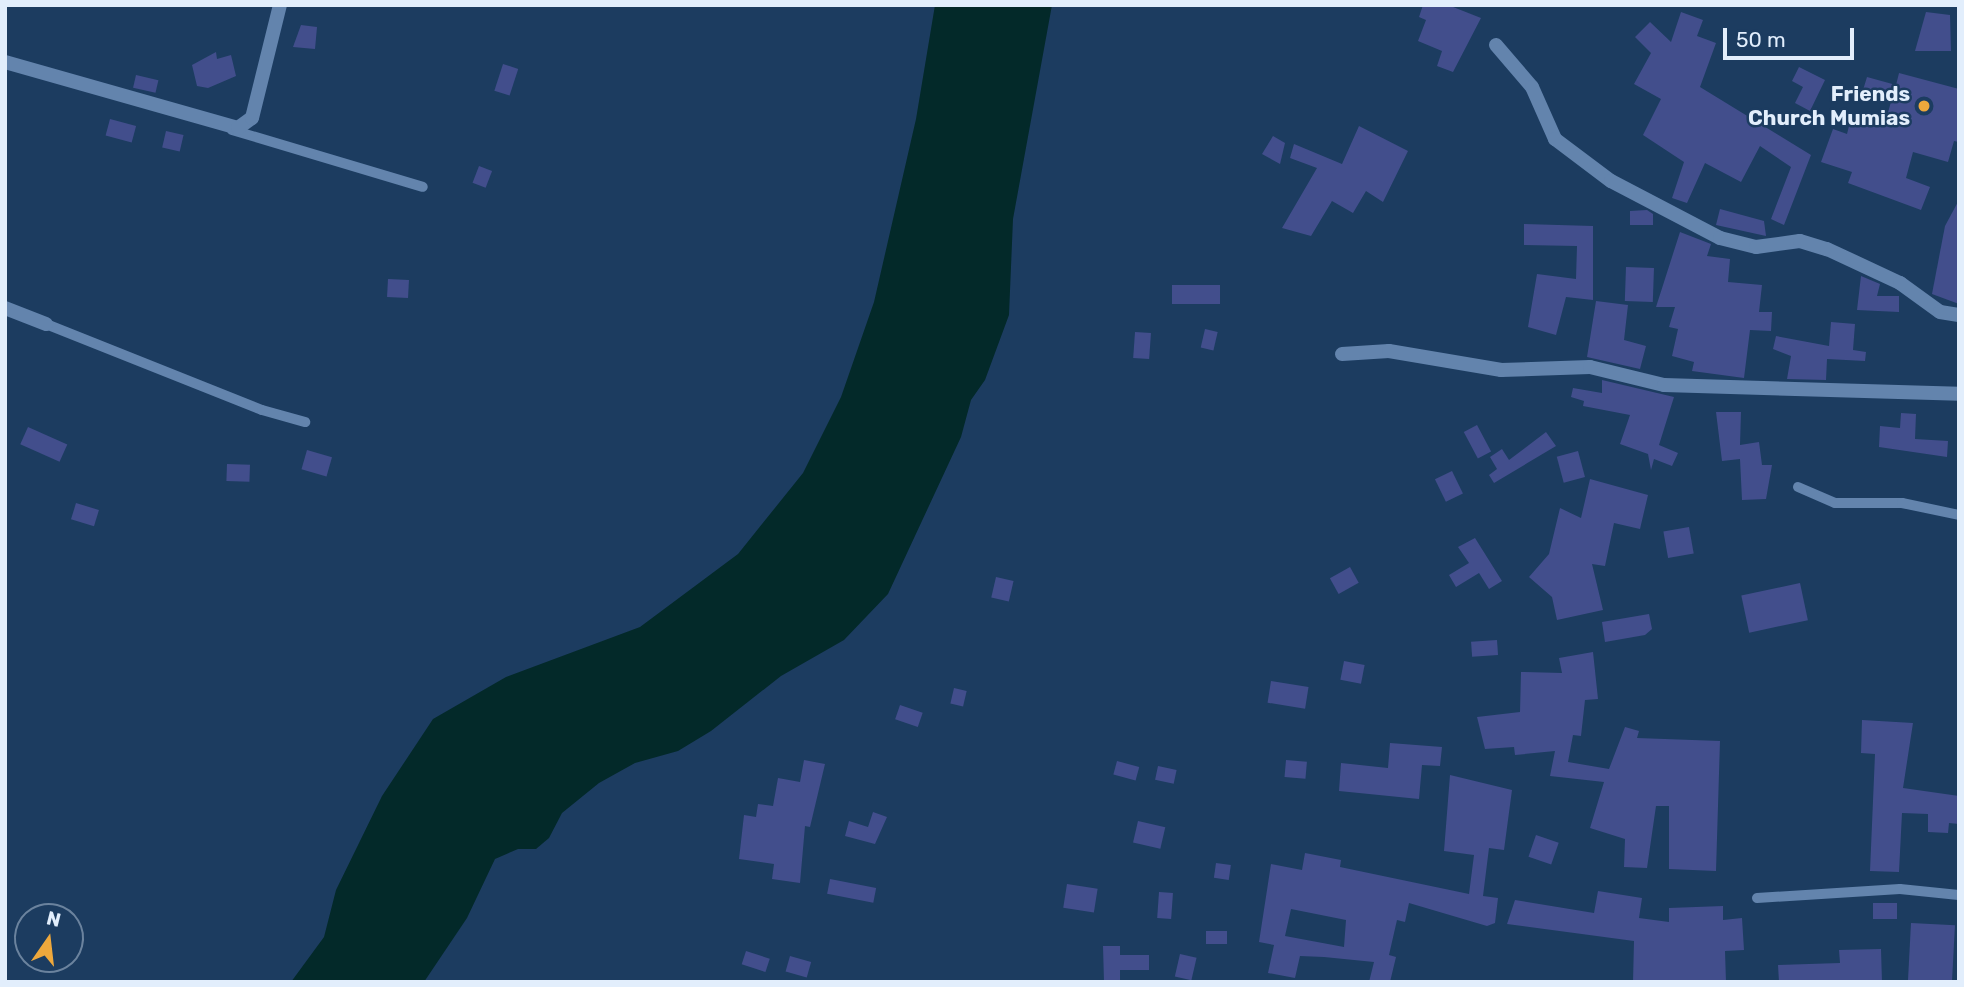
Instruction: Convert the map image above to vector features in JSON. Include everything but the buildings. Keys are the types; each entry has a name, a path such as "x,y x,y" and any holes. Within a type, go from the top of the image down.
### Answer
{"street":[{"path":"5,62 228,128 239,128 252,118 280,5"},
{"path":"1496,45 1532,87 1555,139 1611,181 1727,240 1756,247 1779,240 1809,242 1900,283 1940,312 1959,314"},
{"path":"5,308 46,324"},
{"path":"1342,354 1389,351 1501,370 1590,367 1664,385 1959,394"}],"lane":[{"path":"228,128 423,187"},
{"path":"46,324 262,410 305,422"},
{"path":"1798,487 1835,503 1902,503 1959,515"},
{"path":"1757,898 1900,889 1959,895"}],"shaded area":[{"path":"935,5 1052,5 1013,219 1009,315 985,380 971,400 961,437 888,594 844,640 781,676 711,731 678,751 635,763 599,783 562,813 549,838 536,849 518,849 495,859 467,918 424,982 291,982 324,937 336,890 382,796 433,719 506,677 640,627 738,554 803,473 841,397 874,302 916,119"}],"place":[{"name":"Friends Church Mumias","path":"1924,106"}]}
